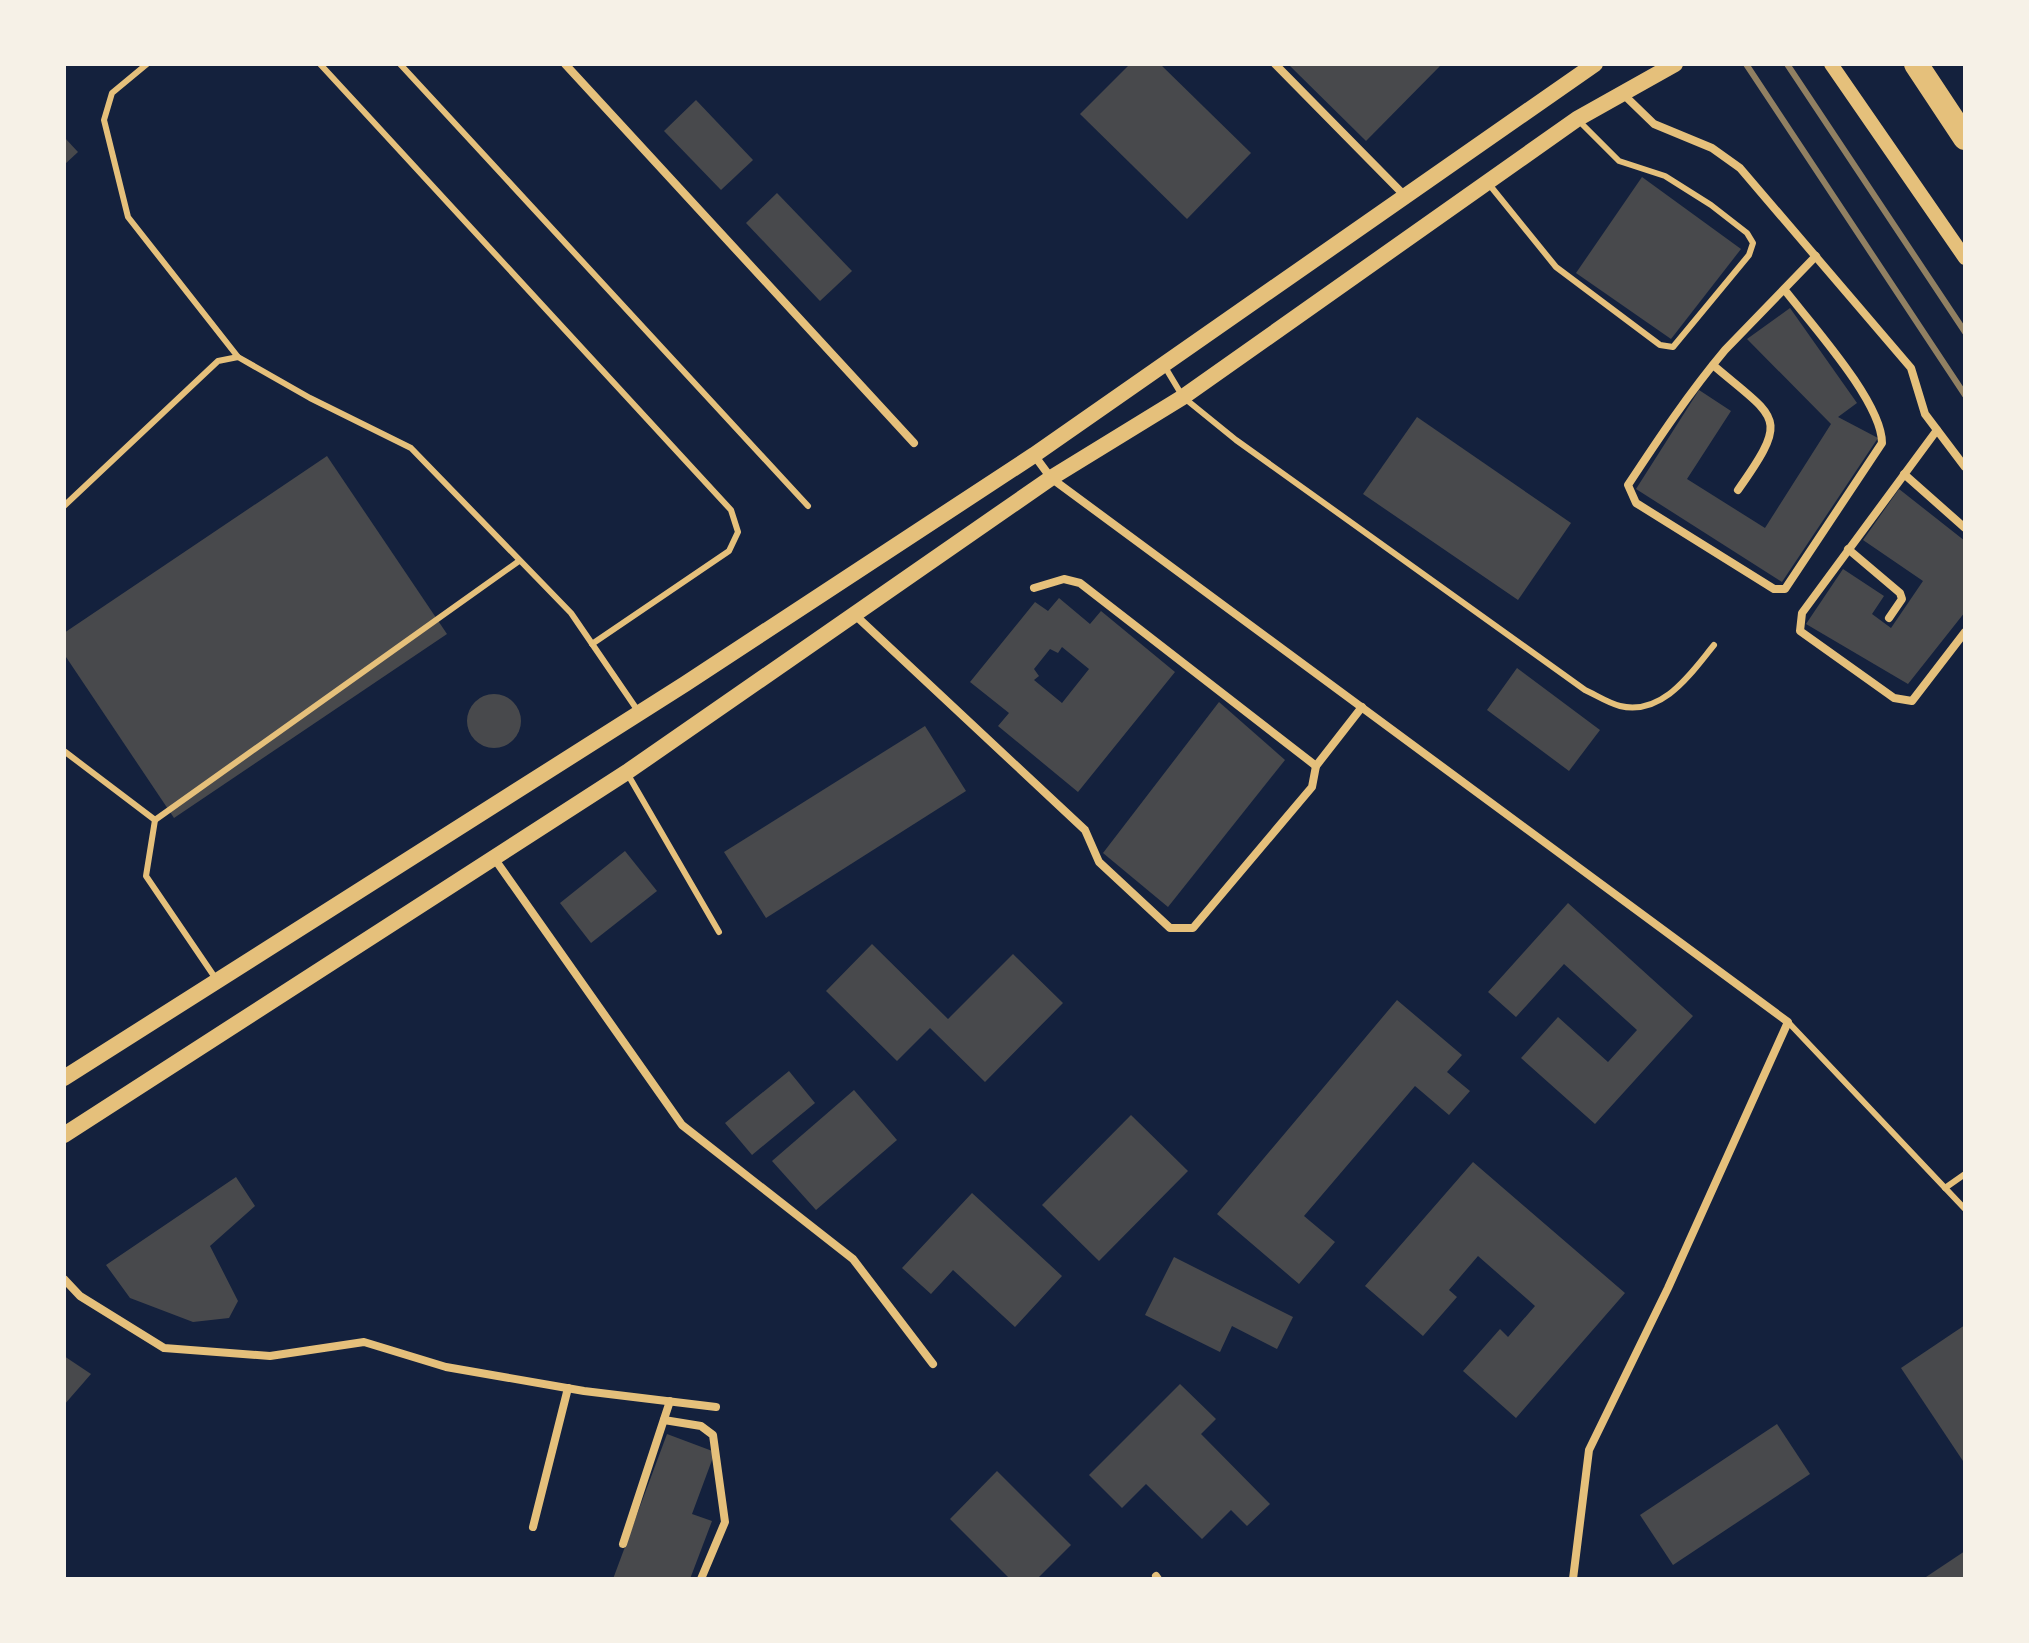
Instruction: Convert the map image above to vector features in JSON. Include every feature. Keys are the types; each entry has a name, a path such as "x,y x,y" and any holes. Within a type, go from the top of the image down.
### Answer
{"highway":[{"path":"1916,64 1965,138"}],"main road":[{"path":"64,1078 639,714 1034,455 1165,367 1595,64"},
{"path":"64,1135 627,772 1051,478 1183,397 1577,119 1675,64"}],"street":[{"path":"565,64 914,443"},
{"path":"1275,64 1406,198"},
{"path":"1831,64 1965,258"},
{"path":"1622,92 1654,124 1712,148 1740,168 1911,368 1925,414 1965,467"},
{"path":"1784,289 1862,391 1882,433 1882,443 1785,589 1774,589 1636,503 1628,485 1681,403 1713,365 1784,289 1816,256"},
{"path":"1713,365 1769,415 1773,434 1766,451 1738,490"},
{"path":"1937,430 1802,613 1800,631 1894,698 1912,701 1965,632"},
{"path":"1034,455 1051,478 1788,1022 1668,1288 1589,1450 1573,1579"},
{"path":"1904,474 1965,528"},
{"path":"1848,549 1900,593 1902,599 1889,618"},
{"path":"1034,588 1064,579 1080,583 1316,766"},
{"path":"855,614 1085,830 1099,862 1170,928 1193,928 1312,787 1316,766 1362,707"},
{"path":"494,858 682,1125 853,1259 933,1364"},
{"path":"64,1279 80,1296 164,1348 270,1356 364,1342 446,1367 568,1388 716,1407"},
{"path":"533,1527 568,1388"},
{"path":"623,1544 670,1401"},
{"path":"689,1424 693,1404"},
{"path":"664,1420 706,1428 713,1435 725,1515 721,1537 701,1579"}],"lane":[{"path":"147,64 112,93 104,120 128,217 238,357 310,398 411,448 571,613 639,714"},
{"path":"320,64 731,510 738,532 729,551 592,644"},
{"path":"400,64 808,506"},
{"path":"1488,183 1567,277 1660,345 1673,347 1749,255 1753,243 1735,224 1665,176 1619,161 1577,119"},
{"path":"64,506 218,361 238,357"},
{"path":"1165,367 1183,397 1236,440 1585,690 1620,706 1649,705 1669,695 1714,645"},
{"path":"217,981 146,876 155,820 519,561"},
{"path":"64,751 155,820"},
{"path":"627,772 719,932"},
{"path":"1788,1022 1965,1209"},
{"path":"1945,1188 1965,1174"}],"building":[{"path":"1130,64 1160,64 1251,153 1187,219 1080,114"},
{"path":"1288,64 1442,64 1366,141"},
{"path":"696,100 753,160 721,190 664,131"},
{"path":"64,137 78,152 64,165"},
{"path":"1642,177 1741,249 1671,339 1576,273"},
{"path":"777,193 852,271 820,301 746,223"},
{"path":"1790,308 1857,403 1838,417 1878,438 1782,582 1636,489 1699,390 1731,411 1687,479 1765,528 1831,424 1747,339"},
{"path":"1417,417 1571,523 1518,600 1363,494"},
{"path":"327,456 447,634 174,818 64,654 64,633"},
{"path":"1899,489 1965,541 1965,612 1908,684 1806,624 1843,569 1884,596 1872,614 1891,628 1923,581 1863,540"},
{"path":"1059,598 1090,624 1101,611 1175,672 1078,792 998,726 1009,713 970,682 1035,602 1048,611","holes":["1062,647 1089,669 1062,703 1034,680 1039,676 1034,669 1050,649 1058,653"]},
{"path":"1517,668 1600,730 1569,771 1487,710"},
{"path":"494,694 513,702 521,721 513,740 494,748 475,740 467,721 475,702"},
{"path":"1219,702 1285,760 1168,907 1103,853"},
{"path":"925,726 966,791 766,918 724,852"},
{"path":"625,851 657,891 591,943 560,903"},
{"path":"1568,903 1693,1016 1595,1124 1521,1058 1558,1017 1608,1062 1637,1030 1564,964 1516,1017 1488,992"},
{"path":"872,944 948,1019 1013,954 1063,1003 985,1082 930,1028 897,1061 826,991"},
{"path":"1397,1000 1462,1055 1447,1072 1470,1091 1449,1115 1415,1086 1304,1216 1335,1242 1299,1284 1217,1214"},
{"path":"789,1071 815,1103 752,1155 725,1123"},
{"path":"854,1090 897,1140 816,1210 772,1161"},
{"path":"1131,1115 1188,1171 1099,1261 1042,1205"},
{"path":"1473,1162 1625,1293 1516,1418 1463,1371 1500,1329 1508,1337 1535,1306 1478,1256 1449,1290 1457,1297 1423,1336 1365,1286"},
{"path":"236,1177 255,1206 210,1246 238,1301 229,1318 193,1322 130,1298 106,1265"},
{"path":"972,1193 1062,1276 1015,1327 953,1270 931,1294 902,1268"},
{"path":"1174,1257 1293,1317 1277,1349 1232,1326 1220,1352 1145,1315"},
{"path":"1965,1325 1965,1464 1901,1368"},
{"path":"64,1356 91,1374 64,1405"},
{"path":"1180,1384 1216,1419 1201,1434 1270,1504 1247,1526 1231,1510 1202,1539 1146,1484 1122,1508 1089,1475"},
{"path":"1777,1424 1810,1474 1673,1565 1640,1515"},
{"path":"667,1434 715,1452 692,1514 712,1521 690,1579 613,1579"},
{"path":"997,1471 1071,1545 1037,1579 1010,1579 950,1519"},
{"path":"1965,1551 1965,1579 1923,1579"}],"railway":[{"path":"1746,64 1965,395"},
{"path":"1787,64 1965,332"}]}
